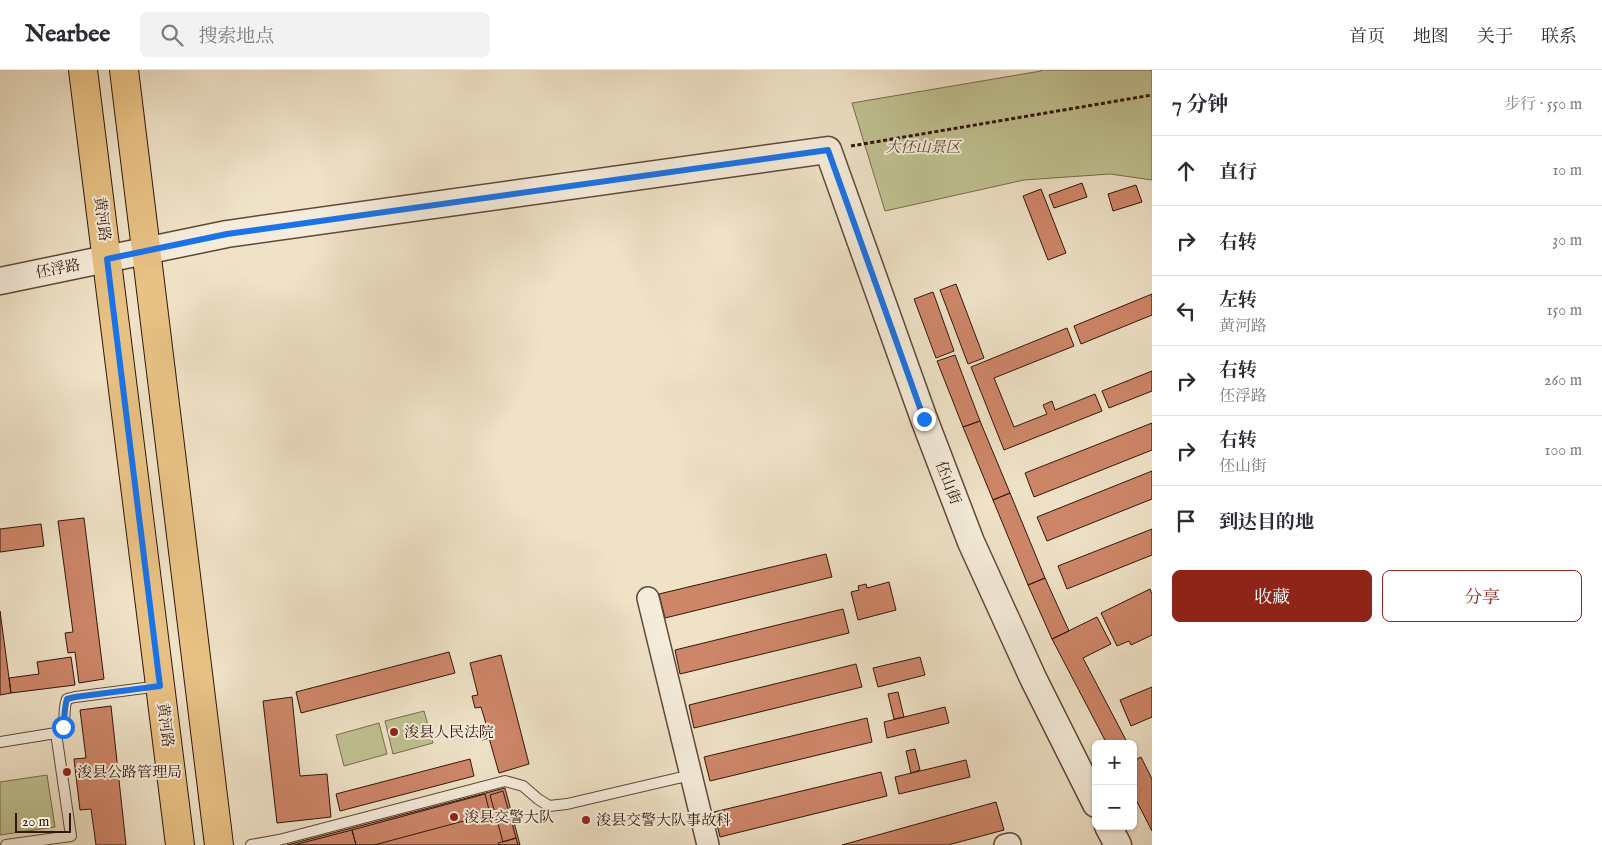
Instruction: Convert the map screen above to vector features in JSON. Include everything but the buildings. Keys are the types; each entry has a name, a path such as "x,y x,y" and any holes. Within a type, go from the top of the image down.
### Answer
{"main road":[{"name":"黄河路","path":"84,70 180,845"},
{"path":"128,70 146,251 219,845"}],"street":[{"name":"伾浮路","path":"0,282 227,234 828,150"},
{"name":"伾山街","path":"828,150 924,419 972,542 1033,678 1092,796"},
{"path":"648,598 708,845"},
{"path":"1110,830 1118,845"}],"lane":[{"path":"0,742 56,733 63,727 66,714 64,705 67,699 160,686"},
{"path":"6,845 71,836 56,733"},
{"path":"251,845 279,840 505,781 523,786 549,806 566,804 691,776"}],"path":[{"path":"828,150 1152,95"}],"green space":[{"name":"大伾山景区","path":"1041,70 1152,70 1152,180 1110,174 1024,180 885,211 852,103"},
{"path":"424,711 433,743 393,754 385,721"},
{"path":"379,723 387,754 344,766 336,735"},
{"path":"47,775 55,827 0,835 0,782"}],"place":[{"name":"浚县人民法院","path":"394,732"},
{"name":"浚县公路管理局","path":"67,772"},
{"name":"浚县交警大队","path":"454,817"},
{"name":"浚县交警大队事故科","path":"586,820"}],"route":[{"path":"63,727 66,714 64,705 67,699 160,686 107,259 227,234 828,150 924,419"}]}
